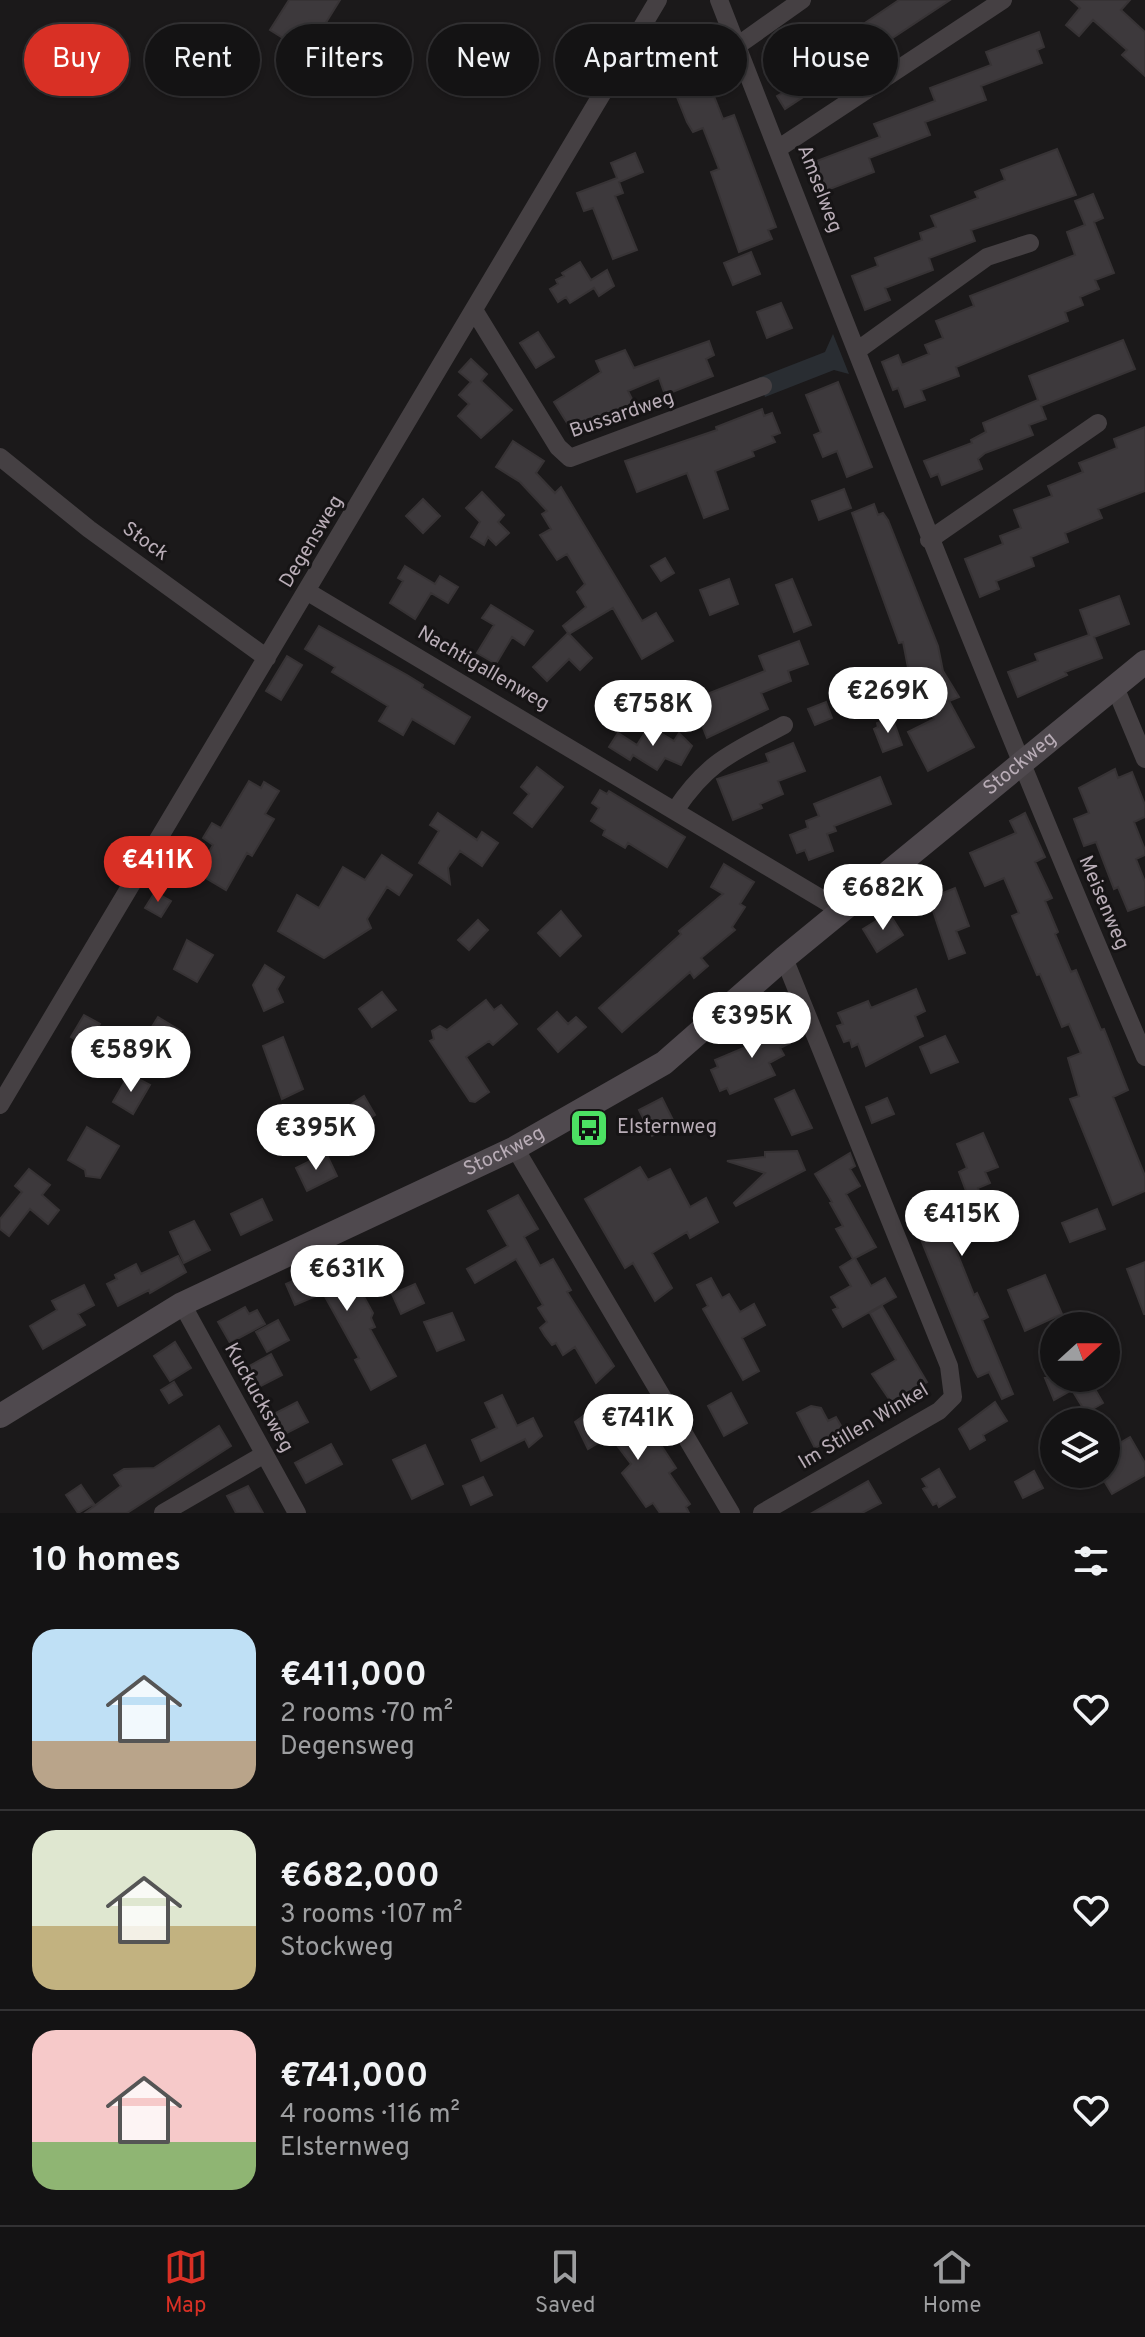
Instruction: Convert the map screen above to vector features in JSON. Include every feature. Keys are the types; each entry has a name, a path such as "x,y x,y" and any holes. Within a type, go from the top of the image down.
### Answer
{"street":[{"name":"Degensweg","path":"0,1105 658,0"},
{"name":"Amselweg","path":"719,0 728,24"},
{"path":"747,39 802,0"},
{"path":"779,148 1003,0"},
{"name":"Amselweg","path":"747,70 1020,767"},
{"path":"858,350 987,257 1030,243"},
{"name":"Bussardweg","path":"474,310 558,447 570,458 763,386"},
{"path":"929,540 1098,423"},
{"name":"Stock","path":"0,457 89,529 267,658"},
{"name":"Nachtigallenweg","path":"308,592 676,809 842,911"},
{"name":"Stockweg","path":"0,1416 182,1304 515,1148 664,1063 784,958 1145,662"},
{"path":"1115,687 1145,759"},
{"path":"676,809 697,778 714,763 784,725"},
{"name":"Meisenweg","path":"1020,767 1145,1057"},
{"name":"Im Stillen Winkel","path":"762,1513 939,1411 953,1397 949,1366 784,958"},
{"path":"515,1148 731,1513"},
{"name":"Kuckucksweg","path":"182,1304 297,1513"},
{"path":"163,1513 263,1455"}],"shaded area":[{"path":"833,334 849,374 834,370 765,397 758,378 825,352"}],"building":[{"path":"289,0 340,0 325,24 276,24 276,34 270,30"},
{"path":"899,0 950,0 898,34 898,24 863,24"},
{"path":"1071,0 1130,0 1121,10 1145,32 1145,76 1122,55 1127,50 1093,20 1079,36 1066,25 1080,8"},
{"path":"1039,32 1044,47 1037,50 1042,63 981,86 986,100 925,122 930,135 869,158 874,172 817,194 806,165 880,137 874,124 935,101 930,88 991,65 986,52"},
{"path":"677,96 714,96 723,119 734,115 776,227 768,230 772,239 739,252 711,172 719,169 703,128 693,132"},
{"path":"777,96 805,96 785,109"},
{"path":"1057,149 1076,195 971,230 975,241 929,258 933,270 885,288 890,300 865,310 852,276 878,266 875,258 922,240 920,233 936,227 931,216 978,198 975,192 1005,180 1001,170"},
{"path":"635,153 643,172 619,182 623,193 615,196 637,250 613,259 593,208 584,211 577,193 617,178 611,163"},
{"path":"1093,194 1103,218 1094,222 1114,273 1095,280 1099,289 1080,297 1083,305 1065,312 1068,321 956,367 959,376 921,390 925,400 905,407 898,388 893,390 882,362 898,355 902,365 929,354 925,345 943,338 936,321 974,306 970,296 1075,255 1067,232 1085,225 1075,201"},
{"path":"751,252 760,274 733,285 724,263"},
{"path":"580,262 591,280 607,270 614,286 599,296 594,288 570,303 566,297 558,302 550,289 558,284 556,280 564,276 562,273"},
{"path":"781,303 792,328 767,338 757,312"},
{"path":"538,332 554,357 536,368 520,343"},
{"path":"1123,340 1135,369 1041,406 1046,419 1029,425 1033,435 985,453 978,459 982,469 942,485 938,474 931,477 924,461 972,443 971,440 986,432 983,423 1038,400 1029,376"},
{"path":"709,341 714,355 706,359 713,376 665,395 659,378 628,391 636,407 620,411 598,425 594,418 572,431 554,402 601,372 596,361 625,350 634,368"},
{"path":"471,359 487,374 481,381 512,410 481,438 458,416 469,404 459,395 471,382 459,372"},
{"path":"838,382 872,467 847,477 837,451 823,457 814,435 821,432 806,395"},
{"path":"762,409 764,416 772,413 780,433 772,436 775,442 752,451 754,456 715,471 728,509 704,518 687,473 637,492 625,461 717,430 716,427"},
{"path":"1145,427 1145,491 1098,509 1102,518 1065,533 1068,542 1031,557 1034,566 996,581 999,589 980,597 965,559 1003,544 1000,536 1021,528 1014,510 1052,496 1048,486 1083,472 1079,463 1117,448 1114,439"},
{"path":"513,441 544,461 536,473 555,493 561,487 642,621 656,613 673,641 642,659 613,608 569,634 592,658 580,670 569,659 547,681 533,667 568,633 563,626 586,607 577,592 585,584 567,554 557,560 540,535 551,529 542,514 547,511 520,482 496,467"},
{"path":"844,489 851,508 819,520 812,501"},
{"path":"482,492 504,515 498,522 509,533 496,545 488,537 484,545 471,537 480,522 466,508"},
{"path":"423,499 440,516 423,533 406,516"},
{"path":"874,504 878,515 883,513 888,520 938,646 943,671 959,697 949,701 974,747 928,771 908,732 934,719 911,683 903,642 899,643 852,513"},
{"path":"665,558 674,573 661,581 651,566"},
{"path":"405,566 435,584 440,576 458,587 448,603 431,593 415,619 390,603 403,581 398,578"},
{"path":"729,579 738,604 710,615 700,590"},
{"path":"792,579 811,625 794,632 776,585"},
{"path":"1119,596 1129,624 1094,637 1102,658 1065,672 1067,675 1018,697 1008,672 1038,661 1035,654 1089,635 1080,610"},
{"path":"491,605 533,631 524,645 512,637 496,664 477,653 494,625 482,618"},
{"path":"319,626 407,675 423,685 422,688 470,717 454,744 412,719 403,735 379,721 388,706 332,672 335,667 305,649"},
{"path":"799,641 808,664 788,671 791,681 761,693 768,709 707,738 692,700 765,671 759,656"},
{"path":"287,656 302,665 281,700 266,691"},
{"path":"826,702 832,718 815,725 808,709"},
{"path":"892,717 902,745 883,752 874,729 878,727 877,723"},
{"path":"649,726 674,741 679,733 692,746 681,765 665,758 657,770 633,755 630,760 609,747 618,733 637,745"},
{"path":"793,743 805,771 778,781 783,794 760,804 762,808 733,820 717,779 769,762 766,754"},
{"path":"537,767 563,787 532,827 514,813 529,794 521,787"},
{"path":"1115,769 1118,778 1132,772 1145,805 1145,817 1134,822 1145,850 1145,855 1136,859 1145,882 1145,905 1128,911 1118,887 1114,889 1096,842 1084,846 1074,819 1089,813 1079,788"},
{"path":"880,777 891,804 834,826 836,831 827,834 833,851 809,860 805,850 797,853 790,835 808,828 806,821 819,816 814,804"},
{"path":"249,781 261,788 264,782 279,791 265,814 274,819 252,856 247,853 226,890 197,873 213,845 203,838 212,823 221,828"},
{"path":"600,790 607,794 609,791 685,837 667,867 628,843 625,848 603,835 605,830 591,821 599,808 592,803"},
{"path":"438,813 477,840 482,832 498,843 482,866 460,851 448,868 450,884 419,863 439,831 430,825"},
{"path":"1025,813 1045,857 1035,862 1052,898 1045,901 1058,932 1055,934 1071,972 1076,970 1101,1030 1104,1029 1128,1090 1113,1097 1145,1176 1145,1191 1113,1205 1070,1099 1079,1096 1068,1058 1081,1053 1069,1024 1062,1027 1040,974 1037,975 1012,916 1019,913 1004,878 985,886 970,853 1016,833 1010,821"},
{"path":"382,855 412,875 399,895 387,887 367,919 371,928 324,958 278,931 297,895 319,908 343,867 365,880"},
{"path":"724,864 754,882 740,904 745,907 732,927 735,930 701,958 708,966 694,978 690,972 622,1032 599,1008 681,934 679,931 723,894 711,887"},
{"path":"931,879 938,895 955,888 969,926 956,931 965,953 949,959 929,899 917,904 910,888"},
{"path":"155,892 171,901 161,917 145,908"},
{"path":"561,911 581,936 560,956 538,933"},
{"path":"889,913 903,935 877,952 863,929"},
{"path":"478,920 488,930 469,950 458,940"},
{"path":"187,940 213,955 197,982 174,969"},
{"path":"265,965 284,977 277,989 283,1002 264,1011 253,985"},
{"path":"916,989 925,1011 915,1016 923,1036 866,1066 858,1044 852,1047 850,1040 844,1042 837,1026 843,1024 838,1013 868,1001 871,1008"},
{"path":"382,992 396,1010 372,1027 359,1009"},
{"path":"486,1000 494,1010 501,1005 517,1024 493,1045 489,1041 466,1057 489,1092 475,1102 470,1101 430,1041 434,1039 432,1031 440,1026 447,1030"},
{"path":"557,1012 568,1024 576,1017 586,1027 558,1052 538,1029"},
{"path":"84,1015 100,1024 87,1047 71,1037"},
{"path":"777,1016 790,1043 780,1048 784,1055 769,1063 775,1075 730,1094 727,1088 720,1091 711,1070 718,1067 715,1060 765,1039 760,1028"},
{"path":"158,1017 181,1031 175,1039 183,1044 172,1061 142,1043"},
{"path":"945,1036 958,1062 931,1073 920,1047"},
{"path":"283,1037 303,1089 282,1099 263,1046"},
{"path":"129,1074 150,1085 133,1114 113,1102"},
{"path":"794,1090 812,1128 792,1135 775,1099"},
{"path":"364,1096 375,1115 358,1126 347,1107"},
{"path":"662,1098 675,1124 652,1136 639,1110"},
{"path":"887,1098 894,1114 872,1123 866,1107"},
{"path":"87,1127 119,1146 100,1178 86,1176 85,1170 68,1160"},
{"path":"983,1133 998,1167 985,1172 990,1183 978,1188 986,1214 959,1225 962,1230 950,1235 974,1295 977,1293 988,1317 982,1320 1013,1394 1002,1399 989,1372 978,1377 974,1370 909,1210 966,1191 959,1172 967,1168 957,1144"},
{"path":"797,1151 805,1170 736,1206 734,1203 765,1173 727,1161 765,1157 765,1152"},
{"path":"326,1153 337,1176 307,1191 296,1168"},
{"path":"850,1153 855,1166 850,1169 860,1186 846,1194 876,1247 855,1258 871,1286 885,1278 896,1297 843,1327 833,1310 838,1308 831,1297 851,1286 840,1267 853,1259 836,1229 843,1226 815,1174"},
{"path":"640,1167 648,1180 670,1169 690,1207 706,1198 718,1222 690,1238 687,1232 652,1253 672,1288 655,1301 633,1263 625,1268 585,1199"},
{"path":"29,1169 50,1185 42,1195 59,1210 48,1224 30,1209 9,1236 0,1229 0,1219 22,1192 15,1186"},
{"path":"518,1195 538,1229 524,1237 540,1266 553,1259 571,1290 567,1292 614,1366 596,1383 575,1347 563,1355 556,1343 552,1345 545,1336 540,1328 547,1322 538,1308 543,1305 516,1259 475,1283 467,1269 508,1246 488,1211"},
{"path":"262,1199 272,1220 241,1235 231,1214"},
{"path":"1097,1209 1105,1229 1070,1242 1062,1223"},
{"path":"194,1221 210,1250 184,1263 170,1232"},
{"path":"347,1252 357,1273 352,1275 373,1313 371,1318 375,1327 370,1329 396,1376 371,1390 355,1360 359,1358 323,1293 295,1305 286,1284 319,1269 317,1264"},
{"path":"178,1256 186,1272 150,1293 149,1290 118,1306 107,1284 117,1279 115,1275 136,1264 141,1274"},
{"path":"1145,1262 1145,1314 1144,1314 1127,1269"},
{"path":"1045,1275 1061,1312 1040,1312 1040,1324 1025,1331 1008,1290"},
{"path":"711,1278 722,1298 729,1294 740,1312 754,1304 765,1325 742,1338 759,1371 743,1380 703,1309 708,1306 697,1285"},
{"path":"415,1284 424,1303 401,1314 392,1294"},
{"path":"84,1285 94,1305 78,1314 85,1325 43,1349 30,1326 57,1310 52,1301"},
{"path":"882,1306 927,1382 891,1402 872,1374 896,1360 870,1313"},
{"path":"245,1307 249,1314 257,1310 265,1324 230,1343 218,1322"},
{"path":"452,1313 464,1340 437,1351 424,1322"},
{"path":"278,1320 289,1340 267,1352 256,1332"},
{"path":"175,1342 191,1368 170,1381 154,1356"},
{"path":"271,1354 282,1375 255,1389 244,1369"},
{"path":"174,1382 182,1395 169,1403 161,1390"},
{"path":"1051,1392 1068,1392 1054,1400"},
{"path":"1073,1392 1097,1392 1103,1403 1094,1408 1083,1408"},
{"path":"731,1393 747,1423 724,1436 708,1406"},
{"path":"502,1395 517,1426 533,1418 542,1436 529,1447 525,1439 481,1461 472,1440 497,1428 485,1403"},
{"path":"297,1402 308,1422 281,1436 270,1416"},
{"path":"995,1402 1007,1421 983,1435 985,1440 970,1449 959,1429"},
{"path":"601,1403 618,1427 623,1424 636,1444 653,1433 676,1468 669,1473 690,1504 686,1507 689,1513 660,1513 653,1503 646,1507 622,1473 631,1464 610,1436 588,1449 575,1422"},
{"path":"811,1406 821,1408 828,1421 836,1417 844,1431 815,1448 797,1413"},
{"path":"219,1426 231,1446 127,1513 85,1513 121,1486 114,1475 124,1469 154,1468"},
{"path":"1130,1437 1145,1463 1145,1475 1112,1494 1108,1488 1120,1488 1120,1443"},
{"path":"331,1444 342,1464 306,1483 295,1463"},
{"path":"425,1445 443,1484 412,1499 393,1460"},
{"path":"939,1469 955,1497 939,1507 937,1503 933,1505 923,1489 927,1487 922,1479"},
{"path":"1034,1471 1040,1488 1043,1488 1023,1498 1015,1482"},
{"path":"483,1477 492,1495 471,1505 463,1486"},
{"path":"868,1481 881,1503 862,1513 812,1513"},
{"path":"81,1485 94,1504 78,1513 66,1495"},
{"path":"248,1486 263,1513 236,1513 227,1496"}],"place":[{"name":"Elsternweg","path":"589,1128"}]}
